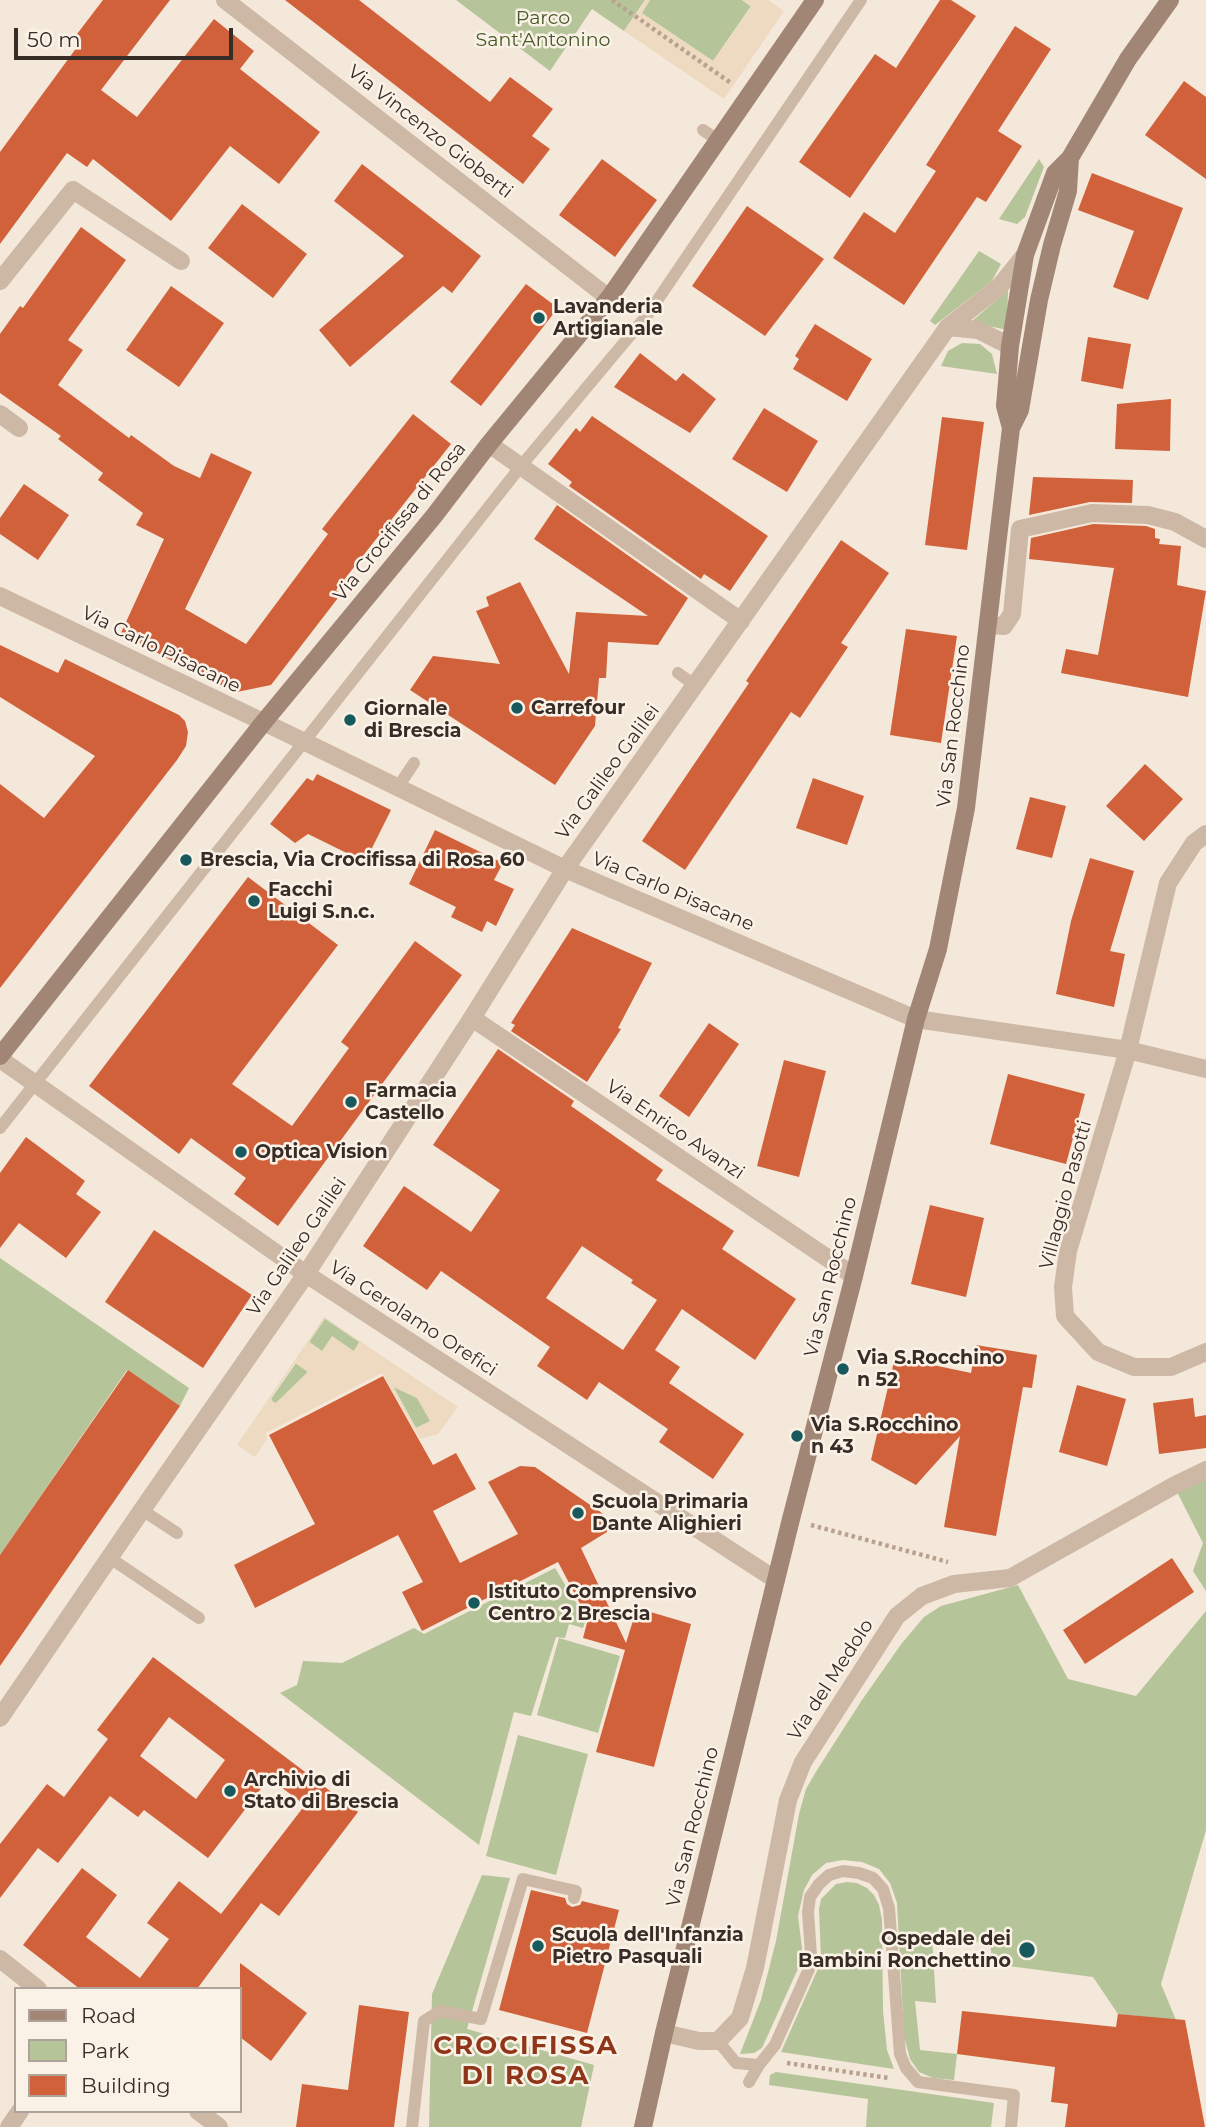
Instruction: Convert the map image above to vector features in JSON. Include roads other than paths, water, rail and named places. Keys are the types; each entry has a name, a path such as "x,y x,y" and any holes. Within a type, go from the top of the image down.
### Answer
{"street":[{"name":"Via Vincenzo Gioberti","path":"225,0 609,298"},
{"name":"Via Crocifissa di Rosa","path":"0,1058 263,723 609,298 815,0"},
{"name":"Via San Rocchino","path":"1011,428 1005,406 1010,346 1024,255 1055,173 1070,159 1128,59 1170,0"},
{"name":"Via San Rocchino","path":"643,2127 916,1019 938,949 966,807 1011,428 1020,410 1039,299 1068,191 1070,159"},
{"path":"1,278 73,190 181,261"},
{"name":"Via Galileo Galilei","path":"0,1718 306,1274 565,869 948,327 999,286 1024,255"},
{"path":"948,327 978,330 1010,346"},
{"path":"0,414 19,428"},
{"path":"489,444 741,621"},
{"path":"988,625 1004,626 1012,614 1020,529 1091,513 1148,515 1175,522 1206,539"},
{"name":"Via Carlo Pisacane","path":"0,596 565,869 916,1019"},
{"name":"Villaggio Pasotti","path":"1206,835 1194,843 1168,883 1128,1050 1068,1251 1063,1287 1065,1316 1098,1352 1134,1367 1171,1367 1206,1352"},
{"name":"Via Enrico Avanzi","path":"472,1018 854,1276"},
{"path":"916,1019 1128,1050 1206,1069"},
{"name":"Via Gerolamo Orefici","path":"0,1058 306,1274 776,1580"},
{"name":"Via del Medolo","path":"718,2041 740,2018 755,1968 788,1800 803,1762 897,1616 922,1596 954,1584 1010,1578 1206,1470"},
{"path":"0,1959 35,1987"},
{"path":"664,2033 699,2041 718,2041"},
{"path":"201,2113 219,2127"}],"lane":[{"path":"0,1128 521,466 648,314 861,0"},
{"path":"703,130 719,141"},
{"path":"678,673 696,686"},
{"path":"397,787 414,763"},
{"path":"142,1510 177,1533"},
{"path":"110,1558 199,1618"},
{"path":"749,2082 775,2045 809,1969 810,1897 829,1874 851,1872 873,1878 883,1889 890,1908 900,2054 906,2068 918,2082 1014,2095 1011,2127"},
{"path":"412,2127 424,2021 440,2011 481,2020 523,1879 576,1891 574,1898"},
{"path":"718,2041 736,2063 759,2065"}],"place":[{"name":"Lavanderia Artigianale","path":"539,318"},
{"name":"Carrefour","path":"517,708"},
{"name":"Giornale di Brescia","path":"350,720"},
{"name":"Brescia, Via Crocifissa di Rosa 60","path":"186,860"},
{"name":"Facchi Luigi S.n.c.","path":"254,901"},
{"name":"Farmacia Castello","path":"351,1102"},
{"name":"Optica Vision","path":"241,1152"},
{"name":"Via S.Rocchino n 52","path":"843,1369"},
{"name":"Via S.Rocchino n 43","path":"797,1436"},
{"name":"Scuola Primaria Dante Alighieri","path":"578,1513"},
{"name":"Istituto Comprensivo Centro 2 Brescia","path":"474,1603"},
{"name":"Archivio di Stato di Brescia","path":"230,1791"},
{"name":"Scuola dell'Infanzia Pietro Pasquali","path":"538,1946"},
{"name":"Ospedale dei Bambini Ronchettino","path":"1027,1950"}],"district":[{"name":"CROCIFISSA DI ROSA","path":"526,2061"}],"park label":[{"name":"Parco Sant'Antonino","path":"543,29"}]}
